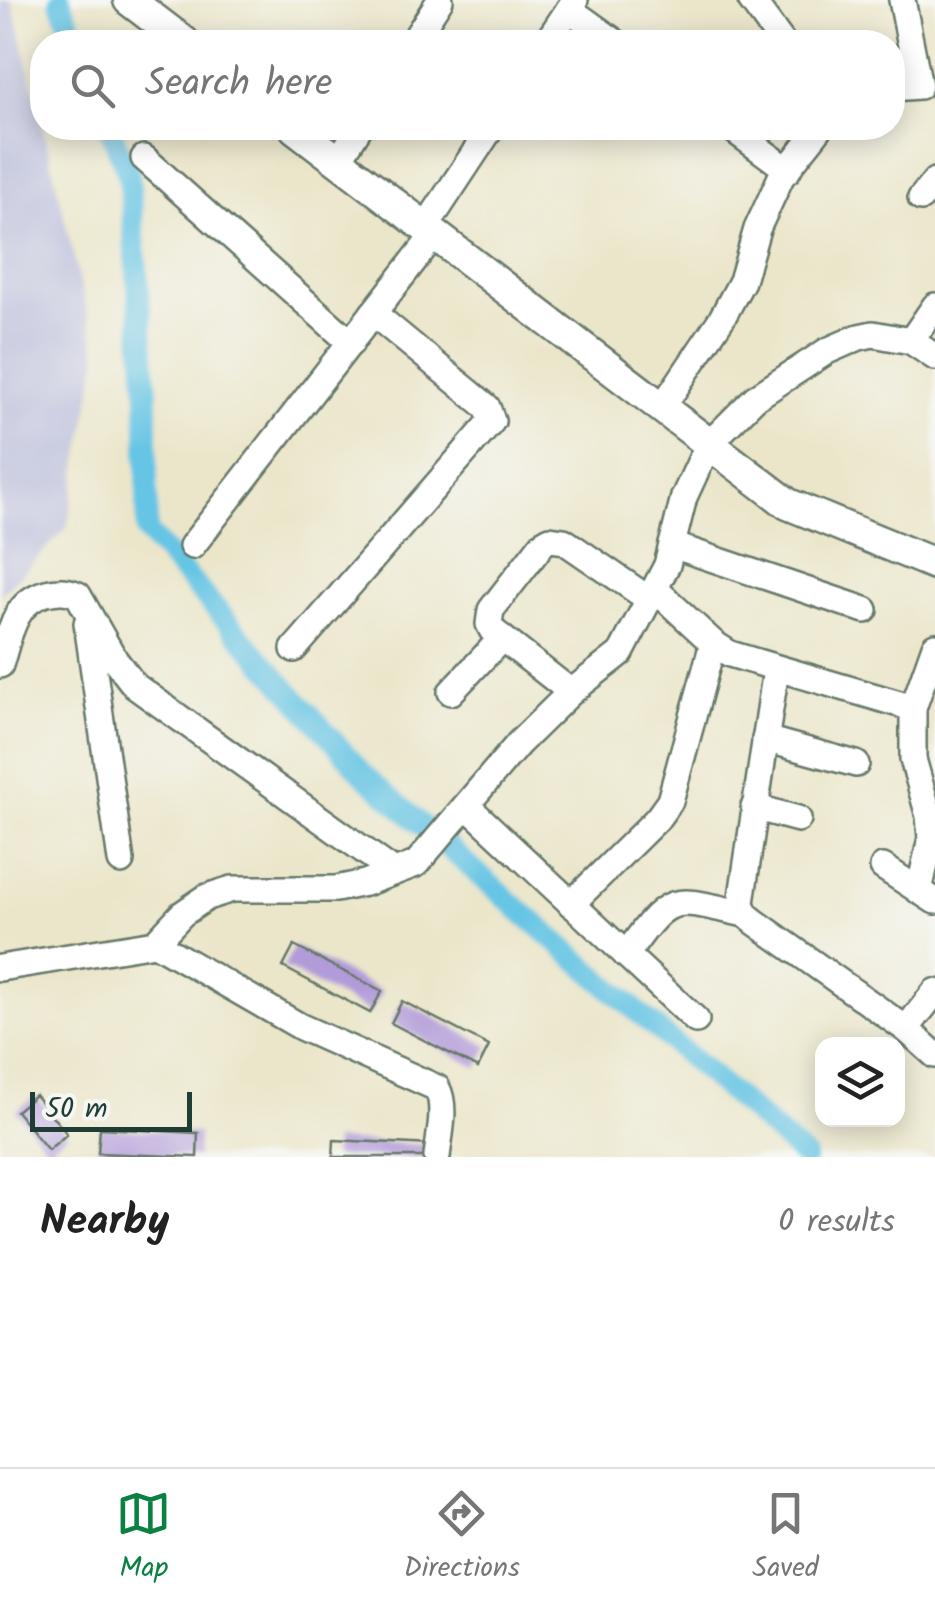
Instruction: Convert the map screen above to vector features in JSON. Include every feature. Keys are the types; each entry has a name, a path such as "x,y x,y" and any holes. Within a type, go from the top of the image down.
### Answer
{"street":[{"path":"129,0 168,30"},
{"path":"421,30 440,0"},
{"path":"751,0 773,30"},
{"path":"902,0 927,90"},
{"path":"555,30 572,4 601,30"},
{"path":"311,140 788,504 935,564"},
{"path":"338,160 351,140"},
{"path":"192,546 373,313 430,231 484,140"},
{"path":"747,140 788,170"},
{"path":"661,410 722,318 742,281 757,230 788,170 811,140"},
{"path":"144,158 351,343"},
{"path":"911,341 935,306"},
{"path":"294,649 492,421 486,406 373,313"},
{"path":"0,968 155,943 182,914 207,897 232,888 336,889 405,868 461,814 520,743 571,692 621,652 653,595 672,545 684,497 708,445 755,398 827,351 858,337 874,334 911,341 935,357"},
{"path":"571,692 489,624 491,610 550,538 564,541 653,595 730,654 912,708"},
{"path":"672,545 865,610"},
{"path":"0,666 15,618 27,602 58,590 78,595 115,660 136,686 405,868"},
{"path":"84,602 121,861"},
{"path":"451,692 502,638"},
{"path":"572,904 670,801 713,643"},
{"path":"927,896 929,816 913,759 912,708 935,646"},
{"path":"745,914 740,892 776,669"},
{"path":"765,739 856,764"},
{"path":"754,807 798,818"},
{"path":"461,814 572,904 696,1020"},
{"path":"883,867 927,896"},
{"path":"626,954 653,916 666,906 695,903 745,914 906,1029 935,1055"},
{"path":"155,943 301,1027 437,1088 441,1097 437,1157"},
{"path":"906,1029 935,992"}],"shaded area":[{"path":"0,0 12,0 30,75 30,140 46,140 98,357 67,528 0,595"}],"building":[{"path":"294,946 382,991 370,1013 283,967"},
{"path":"402,1001 489,1046 478,1068 391,1023"},
{"path":"35,1095 67,1134 48,1150 16,1111"},
{"path":"100,1128 198,1133 197,1157 98,1153"},
{"path":"334,1140 432,1145 431,1157 333,1157"}],"waterway":[{"path":"60,0 72,30"},
{"path":"115,140 129,176 147,392 147,532 364,775 805,1157"}]}
